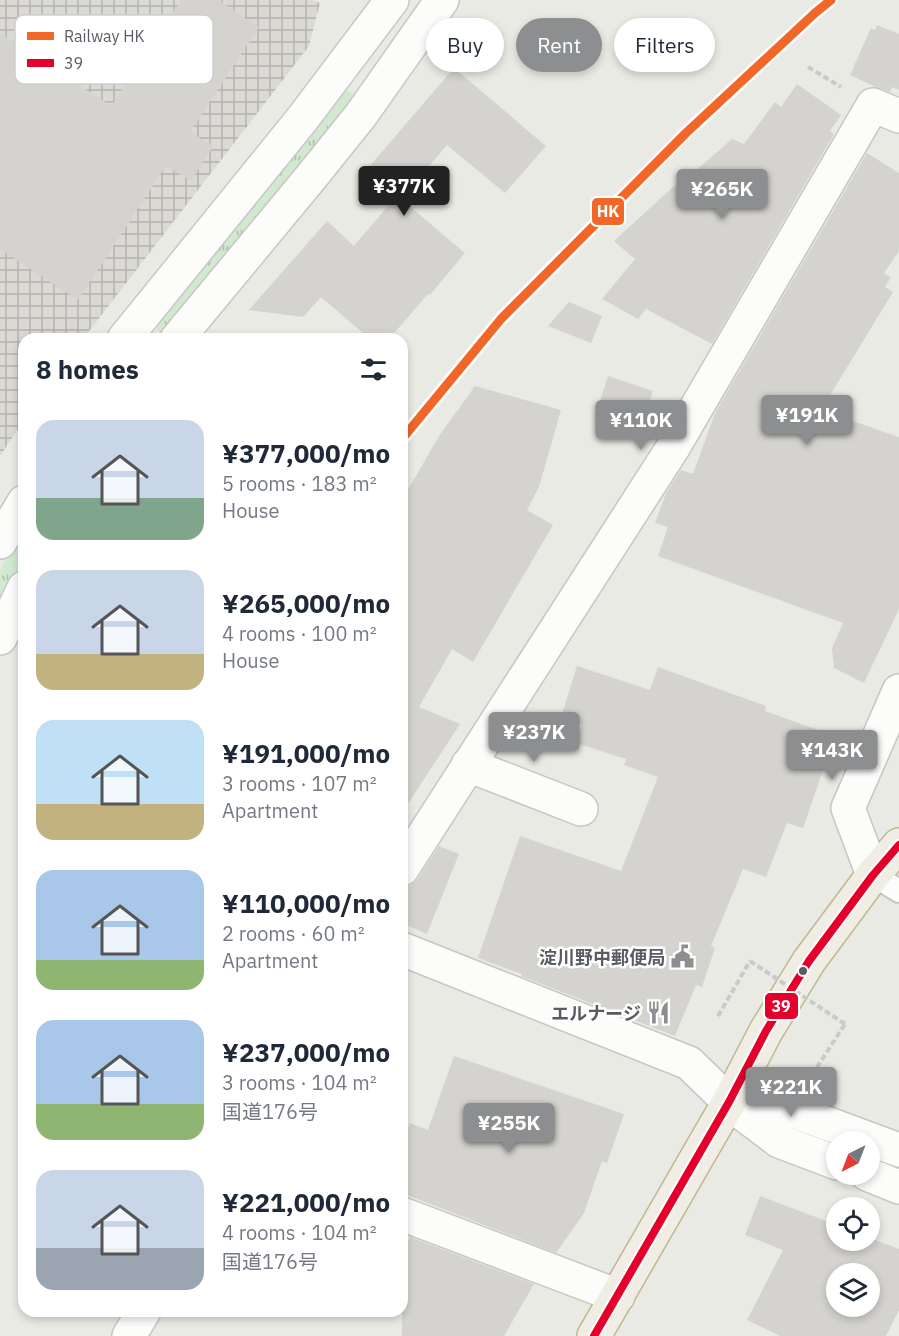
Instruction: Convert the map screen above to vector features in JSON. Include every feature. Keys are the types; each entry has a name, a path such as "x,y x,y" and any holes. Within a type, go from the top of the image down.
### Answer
{"highway":[{"path":"594,1336 729,1102 766,1031 809,962 886,883 899,845"}],"street":[{"path":"129,333 303,118 392,0 437,7 354,124 182,333"},
{"path":"408,860 675,446 873,105 899,116"},
{"path":"0,542 18,512"},
{"path":"0,638 18,600"},
{"path":"886,883 848,808 899,691"},
{"path":"468,765 582,809"},
{"path":"408,951 689,1063 729,1102 779,1141 826,1159"},
{"path":"729,1102 796,1112 899,1150"},
{"path":"880,1179 899,1187"},
{"path":"408,1216 618,1296"},
{"path":"129,1336 140,1317"}],"path":[{"path":"718,1016 750,961 845,1024 812,1075"}],"shaded area":[{"path":"0,0 312,0 320,3 309,46 88,333 18,333 18,429 0,456"}],"green space":[{"path":"347,90 360,98 166,333 160,332 156,323"},
{"path":"18,538 18,570 0,604 0,570"}],"building":[{"path":"181,0 218,0 259,27 190,132 213,146 191,181 166,166 78,300 0,249 0,33 15,43 15,84 78,84 111,106 126,84 213,84 213,15 171,15"},
{"path":"877,25 899,34 899,90 892,87 890,92 850,75 871,28 875,30"},
{"path":"451,72 459,72 546,146 505,193 447,145 401,199 465,253 394,333 363,333 321,297 303,317 249,310 327,221 354,246 393,200 363,174"},
{"path":"797,84 841,115 830,131 834,134 712,344 646,309 638,319 602,299 635,259 614,241 674,186 677,187 732,139 744,144 775,102 781,107"},
{"path":"867,153 899,173 899,251 884,273 891,277 885,287 893,292 821,410 899,437 899,609 864,683 834,668 832,648 843,623 658,556 668,527 655,523 666,493 681,470 693,474 715,413"},
{"path":"569,302 602,316 591,343 548,326"},
{"path":"608,376 653,391 640,432 595,417"},
{"path":"475,386 561,410 539,487 527,510 553,525 473,662 452,649 419,707 460,724 408,804 408,490 439,436"},
{"path":"577,666 650,690 658,667 766,706 765,711 835,736 803,828 787,823 766,877 743,869 711,946 715,948 702,987 696,985 675,1036 478,958 520,836 621,871 658,777 624,765 626,759 576,743 582,724 561,717"},
{"path":"439,846 459,854 427,934 408,926 408,886 417,880"},
{"path":"454,1056 624,1114 607,1163 602,1161 584,1213 556,1253 408,1195 408,1128 410,1123 428,1130"},
{"path":"760,1196 826,1221 826,1251 880,1251 880,1242 899,1249 899,1310 886,1336 780,1336 747,1320 783,1250 745,1235"},
{"path":"410,1237 534,1284 504,1336 402,1336 402,1317 408,1317 408,1242"}],"rail line":[{"name":"HK","path":"408,432 501,319 686,133 831,0"}],"transit line":[{"name":"39","path":"594,1336 729,1102 766,1031 809,961 873,875 899,845"}],"place":[{"name":"淀川野中郵便局","path":"683,957"},
{"name":"エルナージ","path":"659,1013"}]}
